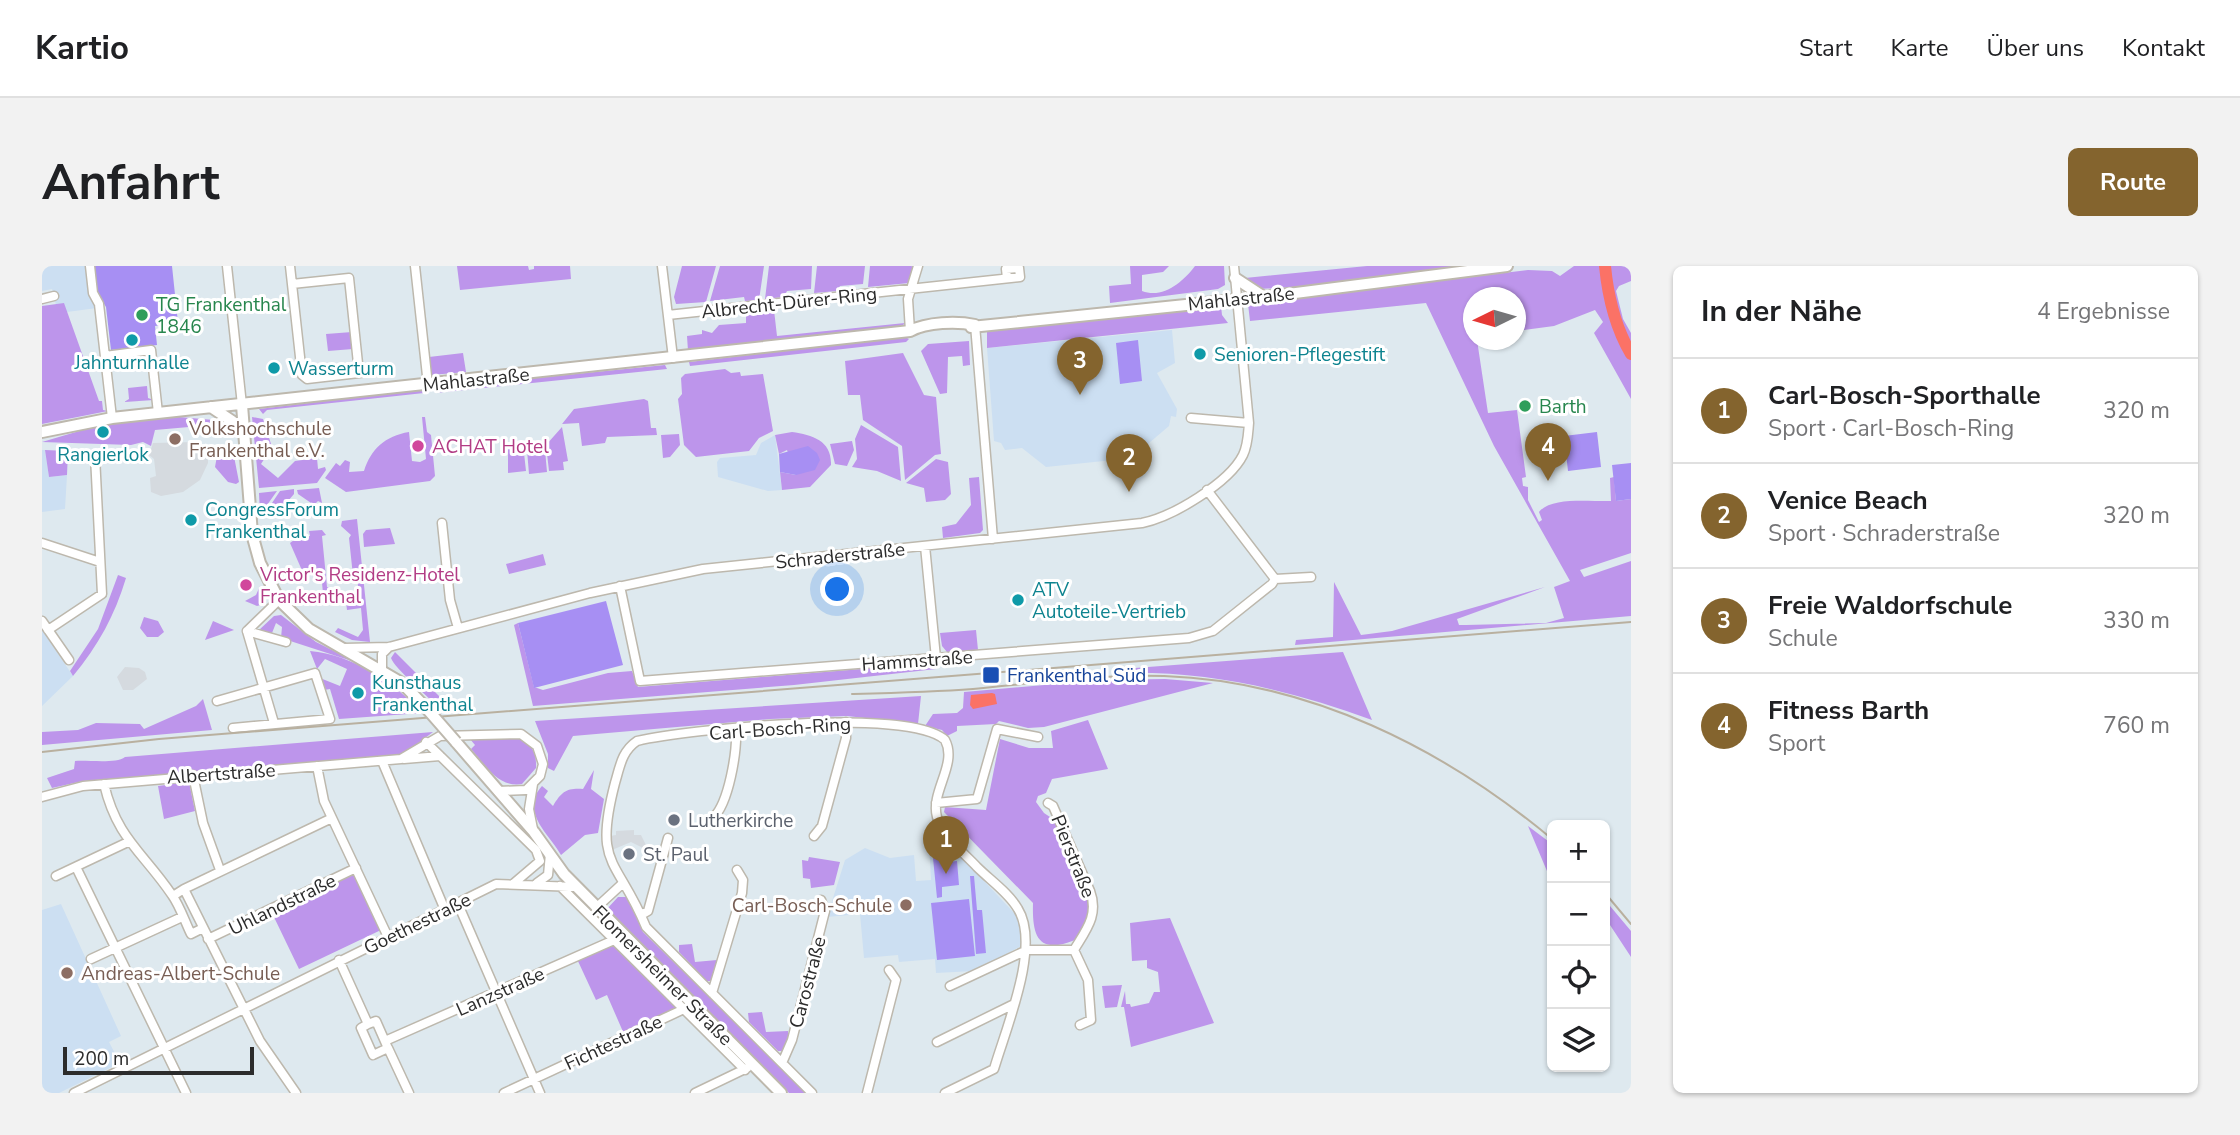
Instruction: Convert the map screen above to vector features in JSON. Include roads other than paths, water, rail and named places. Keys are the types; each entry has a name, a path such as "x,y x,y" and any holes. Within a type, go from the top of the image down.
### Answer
{"street":[{"path":"90,266 93,293 99,304 112,418"},
{"path":"227,266 255,548 279,600 247,631"},
{"path":"290,266 302,375 307,379 385,370"},
{"path":"415,266 428,385"},
{"path":"662,266 673,358"},
{"path":"910,331 910,289 918,266"},
{"name":"Mahlastraße","path":"42,432 112,418 910,331 952,330 975,325 1264,297 1507,266"},
{"path":"1235,272 1264,297"},
{"path":"1235,272 1237,299"},
{"path":"292,284 349,278 359,373"},
{"name":"Albrecht-Dürer-Ring","path":"668,315 1007,278"},
{"path":"42,299 54,296"},
{"name":"Schraderstraße","path":"344,648 389,647 620,586 703,569 1142,523 1175,513 1207,490 1242,457 1249,423 1237,299"},
{"path":"975,325 993,539"},
{"path":"105,356 151,350 158,413"},
{"path":"211,407 232,421 243,433"},
{"path":"1191,418 1249,423"},
{"path":"48,630 102,594 95,456"},
{"path":"1207,490 1275,579 1311,577"},
{"path":"442,523 450,600 458,628"},
{"path":"42,543 100,562"},
{"path":"925,546 936,658"},
{"name":"Hammstraße","path":"620,586 640,681 1203,636 1275,579"},
{"name":"Flomersheimer Straße","path":"279,600 309,629 402,683 534,832 576,887 748,1067"},
{"path":"42,621 69,660"},
{"path":"247,631 286,642"},
{"path":"247,631 274,723"},
{"path":"382,669 382,654 389,647"},
{"path":"217,701 314,672 330,719 233,728"},
{"path":"814,836 822,826 846,738 846,722"},
{"name":"Carl-Bosch-Ring","path":"812,1093 646,927 636,902 622,884 606,849 605,826 627,749 643,740 846,722 922,730 942,737 948,745 936,803"},
{"path":"945,1093 994,1069 1027,950 1027,928 1018,908 943,830 936,814 936,803 977,799 997,729 1038,737"},
{"path":"713,818 720,811 732,772 736,730"},
{"path":"401,760 426,742 440,736 511,732 532,739 541,753 543,764 533,784 529,809 534,832"},
{"path":"426,742 536,850 540,861 537,883"},
{"name":"Albertstraße","path":"42,797 83,786 440,756"},
{"path":"383,761 444,910"},
{"path":"317,766 322,793 332,818 388,937"},
{"path":"193,775 203,823 220,870"},
{"path":"104,784 111,811 128,842 173,896 191,934 203,928"},
{"path":"498,791 517,792 533,784"},
{"name":"Pierstraße","path":"1048,803 1053,806 1094,901 1092,921 1074,950"},
{"path":"173,896 220,870 332,818"},
{"path":"641,915 648,911 668,838"},
{"path":"56,876 128,842"},
{"path":"537,883 548,875 550,853"},
{"path":"513,884 540,861"},
{"path":"76,867 186,1093"},
{"name":"Uhlandstraße","path":"208,939 356,868"},
{"path":"712,993 742,893 743,880 737,870"},
{"name":"Goethestraße","path":"74,1093 265,996 496,884 537,883 576,887"},
{"path":"596,908 622,884"},
{"name":"Flomersheimer Straße","path":"560,886 684,1009 781,1093"},
{"path":"184,890 242,1008 296,1093"},
{"name":"Carostraße","path":"782,1063 792,1040 825,911 821,900"},
{"path":"458,904 540,1093"},
{"path":"91,959 182,917"},
{"name":"Lanzstraße","path":"387,1045 614,940"},
{"path":"950,986 1027,950 1074,950 1088,980 1091,1020 1080,1025"},
{"path":"339,960 368,1024"},
{"path":"867,1093 896,980 890,970"},
{"path":"937,1042 1012,1005"},
{"name":"Fichtestraße","path":"504,1093 684,1009"},
{"path":"387,1045 373,1055 361,1028 376,1021 387,1045 409,1093"},
{"path":"695,1093 748,1067"}],"waterway":[{"path":"1605,266 1613,311 1631,354"}],"railway":[{"path":"42,752 159,739 1631,622"},
{"path":"852,694 958,690 1116,676 1164,676 1218,681 1270,691 1322,706 1372,725 1420,749 1466,776 1547,835"},
{"path":"1610,899 1631,924"}],"place":[{"name":"TG Frankenthal 1846","path":"142,315"},
{"name":"Jahnturnhalle","path":"132,340"},
{"name":"Senioren-Pflegestift","path":"1200,354"},
{"name":"Wasserturm","path":"274,368"},
{"name":"Freie Waldorfschule","path":"1080,395"},
{"name":"Barth","path":"1525,406"},
{"name":"Rangierlok","path":"103,432"},
{"name":"Volkshochschule Frankenthal e.V.","path":"175,439"},
{"name":"ACHAT Hotel","path":"418,446"},
{"name":"Fitness Barth","path":"1548,481"},
{"name":"Venice Beach","path":"1129,492"},
{"name":"CongressForum Frankenthal","path":"191,520"},
{"name":"Victor's Residenz-Hotel Frankenthal","path":"246,585"},
{"name":"ATV Autoteile-Vertrieb","path":"1018,600"},
{"name":"Frankenthal Süd","path":"991,675"},
{"name":"Kunsthaus Frankenthal","path":"358,693"},
{"name":"Lutherkirche","path":"674,820"},
{"name":"St. Paul","path":"629,854"},
{"name":"Carl-Bosch-Sporthalle","path":"946,874"},
{"name":"Carl-Bosch-Schule","path":"906,905"},
{"name":"Andreas-Albert-Schule","path":"67,973"}]}
